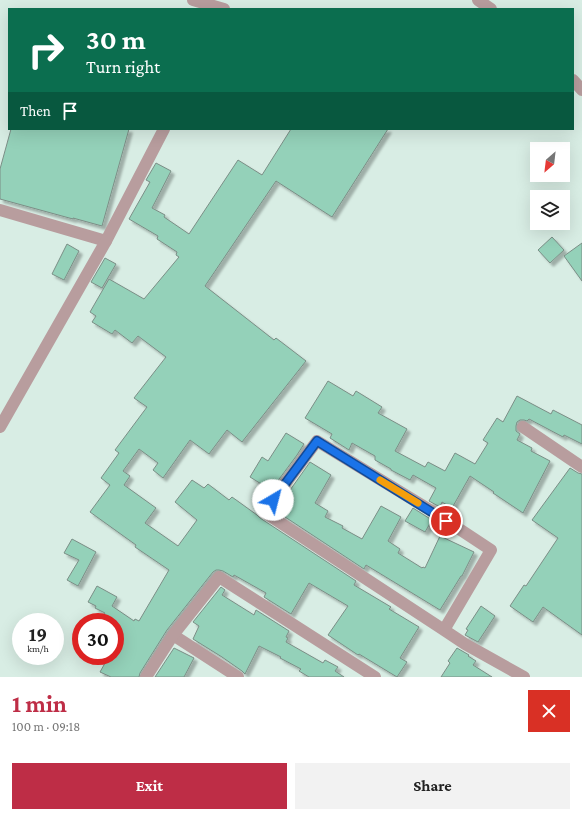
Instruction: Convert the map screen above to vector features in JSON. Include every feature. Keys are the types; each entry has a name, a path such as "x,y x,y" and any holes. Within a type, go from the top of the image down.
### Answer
{"street":[{"path":"193,0 221,8"},
{"path":"478,0 490,8"},
{"path":"574,81 582,90"},
{"path":"0,427 106,241 163,130"},
{"path":"0,210 106,241"},
{"path":"524,427 582,467"},
{"path":"444,630 492,550 435,513 317,441 264,512 465,644 524,677"},
{"path":"146,677 173,635 219,577 376,677"},
{"path":"173,635 238,677"}],"building":[{"path":"11,130 129,130 102,226 0,199 0,169"},
{"path":"290,130 387,130 332,217 276,181 205,286 274,340 276,338 306,361 242,442 227,430 209,454 190,440 163,478 153,470 158,463 139,449 123,471 130,476 124,485 156,508 145,523 178,546 197,520 175,502 192,480 204,488 208,484 229,500 232,497 260,518 356,581 354,585 391,607 389,609 419,627 400,658 407,662 397,677 359,654 358,655 328,635 348,606 309,583 291,614 264,597 266,593 234,575 233,577 219,570 213,572 167,630 139,677 111,677 100,672 104,665 124,665 124,614 134,621 135,619 139,621 169,570 135,547 136,545 90,512 110,485 101,478 119,453 115,450 147,407 134,398 166,357 138,336 132,343 115,330 112,334 92,322 96,316 90,312 109,279 144,299 179,257 176,255 177,252 157,239 158,236 129,219 150,182 146,180 156,163 171,171 152,208 165,215 164,217 189,234 238,160 262,175"},
{"path":"552,237 564,250 550,263 538,250"},
{"path":"582,243 582,281 564,256"},
{"path":"67,244 79,251 64,280 52,274"},
{"path":"105,258 116,264 102,288 91,282"},
{"path":"328,381 353,396 356,391 382,407 378,413 407,429 395,451 425,467 428,462 445,471 455,453 475,464 488,443 483,440 497,418 503,422 517,396 551,414 553,410 582,425 582,444 564,435 563,437 529,419 527,421 520,420 517,422 516,426 516,431 520,434 517,440 532,448 531,451 550,461 523,513 470,476 452,508 442,502 440,507 429,501 436,488 413,475 410,480 391,470 375,460 375,456 352,443 349,450 330,438 332,434 305,418"},
{"path":"286,433 304,444 271,490 250,477 262,457 268,461"},
{"path":"310,462 331,475 315,503 328,511 325,517 343,526 342,528 362,539 381,506 401,517 388,541 400,549 398,553 422,568 425,568 440,536 474,552 462,576 440,610 366,565 364,569 276,511"},
{"path":"570,468 582,474 582,635 543,607 533,622 510,606 524,585 526,586 558,538 532,520"},
{"path":"413,508 432,520 425,532 405,521"},
{"path":"72,539 96,552 78,586 67,580 79,560 64,553"},
{"path":"97,586 117,597 112,606 122,613 105,613 95,608 96,606 88,602"},
{"path":"221,587 225,590 222,595 254,615 256,610 289,631 286,637 288,638 286,642 323,663 325,660 338,667 335,671 344,677 309,677 299,671 301,669 259,646 245,674 222,657 193,639 199,626 193,622"},
{"path":"481,606 495,616 478,642 465,635 468,630 466,629"},
{"path":"174,648 194,658 184,677 155,677"},
{"path":"457,648 476,661 473,665 492,677 441,677 450,663 448,661"}],"slow traffic":[{"path":"380,480 418,503"}],"route":[{"path":"273,500 317,441 446,521"}]}
